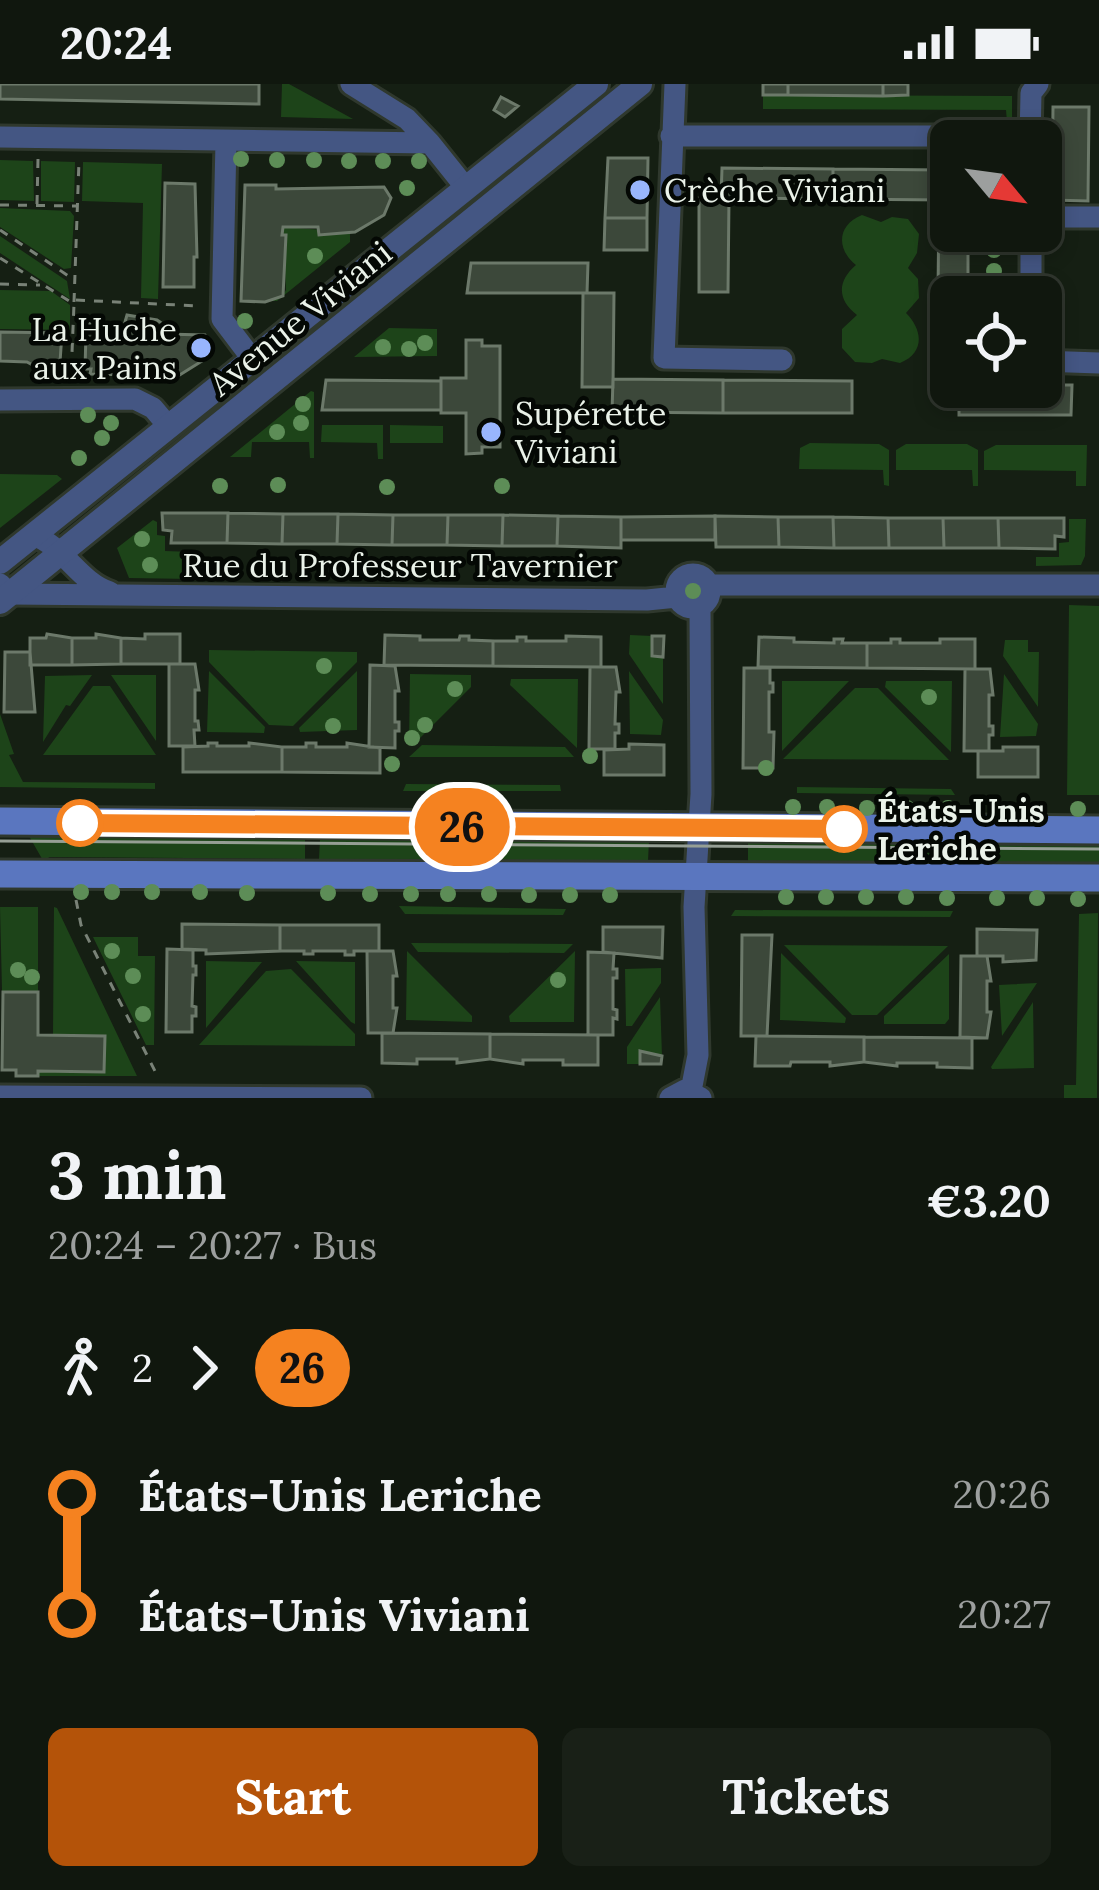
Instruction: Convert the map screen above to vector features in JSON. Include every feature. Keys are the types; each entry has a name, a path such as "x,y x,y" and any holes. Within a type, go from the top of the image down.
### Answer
{"main road":[{"path":"0,821 1099,830"},
{"path":"0,874 1099,878"}],"street":[{"path":"351,84 407,118 466,188"},
{"name":"Avenue Viviani","path":"0,562 596,84"},
{"name":"Avenue Viviani","path":"3,593 62,552 640,84"},
{"path":"675,84 664,358 782,360"},
{"path":"1030,120 1031,93 1037,84"},
{"path":"671,136 930,138"},
{"path":"0,137 430,143"},
{"path":"226,142 222,319 253,360"},
{"path":"1062,217 1099,217"},
{"path":"1062,362 1099,363"},
{"path":"0,400 135,399 153,408 169,427"},
{"path":"90,528 83,547 90,569 102,584 122,596"},
{"path":"33,535 62,552 89,582 122,596"},
{"name":"Rue du Professeur Tavernier","path":"676,597 676,585 684,576 695,574 709,585 1099,585"},
{"path":"687,1096 698,1055 700,607 708,600 709,585"},
{"name":"Rue du Professeur Tavernier","path":"3,593 676,597 689,608 700,607"},
{"path":"0,1096 361,1098"}],"path":[{"path":"37,206 38,138"},
{"path":"70,400 80,140"},
{"path":"0,205 78,206"},
{"path":"0,230 74,280"},
{"path":"0,258 74,302 195,304 222,319"},
{"path":"0,284 44,285"},
{"path":"76,900 81,925 161,1082"}],"green space":[{"path":"282,84 289,84 353,119 281,117"},
{"path":"763,95 1012,96 1012,120 1007,120 1006,110 763,109"},
{"path":"0,160 33,161 34,201 0,200"},
{"path":"41,161 75,162 74,202 41,201"},
{"path":"83,162 162,164 158,299 141,298 143,203 82,201"},
{"path":"501,176 504,180 208,420 205,416"},
{"path":"0,208 70,211 74,216 71,268 64,269 0,227"},
{"path":"862,215 881,222 892,217 908,219 919,234 917,253 908,268 918,279 919,298 906,313 919,341 914,353 900,363 855,362 842,348 842,329 857,315 843,297 845,277 856,265 845,252 842,238 848,225"},
{"path":"283,227 350,232 350,242 277,301 268,301 286,290"},
{"path":"0,236 67,281 70,299 0,253"},
{"path":"0,290 51,291 70,305 70,330 0,329"},
{"path":"389,328 437,329 437,356 354,357"},
{"path":"311,391 314,458 310,458 309,442 252,442 251,457 230,457"},
{"path":"322,425 383,425 383,459 378,459 377,443 321,442"},
{"path":"390,425 443,426 443,443 390,443"},
{"path":"810,443 879,444 889,450 889,486 884,485 883,470 799,469 800,448"},
{"path":"906,444 967,444 978,450 978,486 973,486 972,470 896,470 896,450"},
{"path":"996,445 1087,445 1086,486 1076,486 1076,471 984,470 984,451"},
{"path":"0,474 57,475 62,479 0,528"},
{"path":"1069,519 1086,519 1081,565 1036,566 1036,557 1059,557 1059,543 1069,542"},
{"path":"153,520 157,535 165,536 165,551 192,552 192,579 129,578 117,548"},
{"path":"1069,605 1099,606 1099,795 1067,795"},
{"path":"630,635 652,636 652,656 663,657 663,704 629,654"},
{"path":"1005,640 1028,640 1028,652 1039,652 1038,707 1003,656"},
{"path":"209,650 357,652 357,662 293,726 269,725 209,662"},
{"path":"209,671 265,727 264,733 207,732"},
{"path":"357,671 357,730 300,732 299,728"},
{"path":"629,671 663,720 661,735 630,734"},
{"path":"410,674 471,675 471,687 413,745 409,745"},
{"path":"1004,674 1038,724 1036,736 1000,737"},
{"path":"92,675 70,706 66,705 43,742 45,676"},
{"path":"111,675 156,675 156,741"},
{"path":"511,679 578,679 577,748 510,685"},
{"path":"782,681 849,681 782,751"},
{"path":"886,681 952,681 951,752 885,687"},
{"path":"93,686 110,686 156,755 43,755"},
{"path":"855,688 878,688 949,760 783,759"},
{"path":"0,714 14,754 9,755 23,782 155,783 155,789 0,787"},
{"path":"422,745 565,747 574,757 409,757"},
{"path":"406,784 560,785 561,791 403,791"},
{"path":"797,787 951,789 955,795 797,793"},
{"path":"25,829 32,830 33,837 305,837 305,859 49,857 45,864"},
{"path":"320,839 649,841 648,861 319,859"},
{"path":"748,841 1099,844 1099,864 748,862"},
{"path":"399,906 566,909 563,915 405,914"},
{"path":"0,907 38,907 38,992 3,992 3,1031"},
{"path":"54,907 137,1076 38,1076 38,1071 104,1071 104,1036 53,1035"},
{"path":"735,910 953,911 950,917 731,916"},
{"path":"1098,913 1097,1098 1064,1098 1064,1085 1076,1085 1079,914"},
{"path":"93,937 138,937 138,956 155,956 154,1045 146,1045"},
{"path":"411,943 573,944 564,953 418,952"},
{"path":"784,945 948,946 877,1015 852,1015"},
{"path":"407,951 472,1016 472,1022 406,1020"},
{"path":"575,951 574,1022 510,1022 509,1016"},
{"path":"781,953 846,1018 845,1023 780,1020"},
{"path":"949,954 949,1019 945,1024 884,1024 884,1016"},
{"path":"206,961 262,962 206,1028"},
{"path":"296,961 355,962 355,1024 351,1022"},
{"path":"661,968 661,983 632,1026 626,1026 625,969"},
{"path":"291,969 355,1034 355,1046 199,1045 266,971"},
{"path":"1037,983 1002,1036 999,985"},
{"path":"660,997 662,1056 641,1051 640,1064 627,1064 627,1047"},
{"path":"1033,1002 1034,1068 992,1069 991,1067"}],"building":[{"path":"0,84 259,84 259,104 0,99"},
{"path":"763,84 788,84 788,95 763,95"},
{"path":"788,84 883,84 883,96 788,95"},
{"path":"883,84 908,84 908,95 883,96"},
{"path":"501,97 518,106 505,117 494,110"},
{"path":"1053,107 1089,107 1088,201 1062,200 1062,120 1053,120"},
{"path":"608,158 648,158 647,218 605,218"},
{"path":"722,168 833,169 833,199 721,198"},
{"path":"833,169 930,170 930,200 833,199"},
{"path":"165,183 195,184 194,287 163,287"},
{"path":"245,185 384,187 391,198 384,215 355,232 319,235 318,227 283,227 283,296 265,302 241,301"},
{"path":"699,198 729,198 728,292 699,292"},
{"path":"605,218 647,218 647,250 604,250"},
{"path":"938,252 968,252 968,276 938,276"},
{"path":"471,263 588,263 587,293 467,293"},
{"path":"583,293 614,293 613,387 582,387"},
{"path":"127,315 157,320 164,334 205,335 209,344 202,361 178,376 90,374 91,369 85,369 91,320 123,329"},
{"path":"0,332 62,333 60,362 38,362 38,368 27,362 0,361"},
{"path":"466,340 500,346 500,447 482,447 482,453 466,454 466,413 441,413 441,378 466,378"},
{"path":"613,379 723,380 723,413 612,412"},
{"path":"326,380 441,381 441,410 322,410"},
{"path":"723,380 852,381 852,413 723,413"},
{"path":"1062,385 1072,385 1071,415 959,415 959,408 1062,408"},
{"path":"162,513 228,513 227,543 171,543 172,531 163,530"},
{"path":"228,513 283,514 282,544 227,543"},
{"path":"283,514 338,514 337,544 282,544"},
{"path":"338,514 393,515 392,545 337,544"},
{"path":"393,515 448,515 447,545 392,545"},
{"path":"448,515 503,515 502,546 447,545"},
{"path":"503,515 558,516 557,546 502,546"},
{"path":"558,516 621,517 621,548 557,546"},
{"path":"715,516 778,517 779,547 716,547"},
{"path":"715,516 715,540 621,540 621,517"},
{"path":"778,517 833,517 834,548 779,547"},
{"path":"833,517 888,518 889,548 834,548"},
{"path":"888,518 943,518 944,548 889,548"},
{"path":"943,518 998,518 999,548 944,548"},
{"path":"998,518 1064,518 1064,537 1055,536 1055,549 999,548"},
{"path":"47,634 72,638 72,665 30,665 30,638 46,638"},
{"path":"96,634 121,638 121,664 72,665 72,638 96,638"},
{"path":"145,634 180,634 180,664 121,664 121,638 145,639"},
{"path":"385,635 420,636 420,640 469,636 469,640 493,641 493,666 384,665"},
{"path":"566,636 601,637 601,667 493,666 493,641 526,637 526,641 566,641"},
{"path":"652,636 664,636 663,657 652,656"},
{"path":"759,637 867,643 867,668 758,667"},
{"path":"891,639 940,643 940,639 975,639 975,669 867,668 867,643 891,643"},
{"path":"5,652 30,652 35,712 4,712"},
{"path":"169,664 195,664 199,730 194,730 195,746 169,746"},
{"path":"370,665 395,666 399,731 395,731 395,748 369,747"},
{"path":"590,667 616,667 620,692 616,692 619,733 615,733 615,749 589,749"},
{"path":"744,668 770,668 773,768 743,768"},
{"path":"965,669 990,669 993,735 989,735 989,751 964,751"},
{"path":"208,743 282,747 282,772 183,772 183,747"},
{"path":"306,743 380,748 380,773 282,772 282,747 306,747"},
{"path":"629,744 664,745 664,775 604,775 604,750 629,749"},
{"path":"1003,747 1038,747 1038,777 978,777 978,751 1003,751"},
{"path":"182,924 280,925 280,951 206,954 206,950 182,949"},
{"path":"280,925 379,925 379,951 345,955 345,951 280,951"},
{"path":"603,927 663,927 662,958 603,952"},
{"path":"977,929 1037,930 1036,960 1003,962 1003,956 977,956"},
{"path":"742,935 772,935 767,1036 741,1036"},
{"path":"167,949 193,950 196,1016 192,1016 192,1032 166,1032"},
{"path":"367,951 393,951 397,976 393,976 393,1008 397,1008 393,1033 368,1033"},
{"path":"588,952 614,953 617,1019 613,1018 613,1035 588,1035"},
{"path":"961,956 987,956 991,981 987,981 987,1012 991,1012 987,1038 960,1037"},
{"path":"3,992 38,992 38,1035 105,1036 104,1072 38,1071 38,1076 16,1076 16,1070 2,1070"},
{"path":"382,1033 490,1034 490,1059 382,1063"},
{"path":"490,1034 598,1035 598,1065 490,1059"},
{"path":"756,1036 864,1037 864,1062 755,1066"},
{"path":"864,1037 972,1038 972,1068 864,1062"},
{"path":"640,1051 662,1056 661,1064 640,1064"}],"tram line":[{"path":"0,841 1099,849"}],"bus line":[{"name":"26","path":"80,823 844,829"}],"place":[{"name":"Crèche Viviani","path":"640,190"},
{"name":"La Huche aux Pains","path":"201,348"},
{"name":"Supérette Viviani","path":"491,432"},
{"name":"États-Unis Leriche","path":"844,829"}]}
